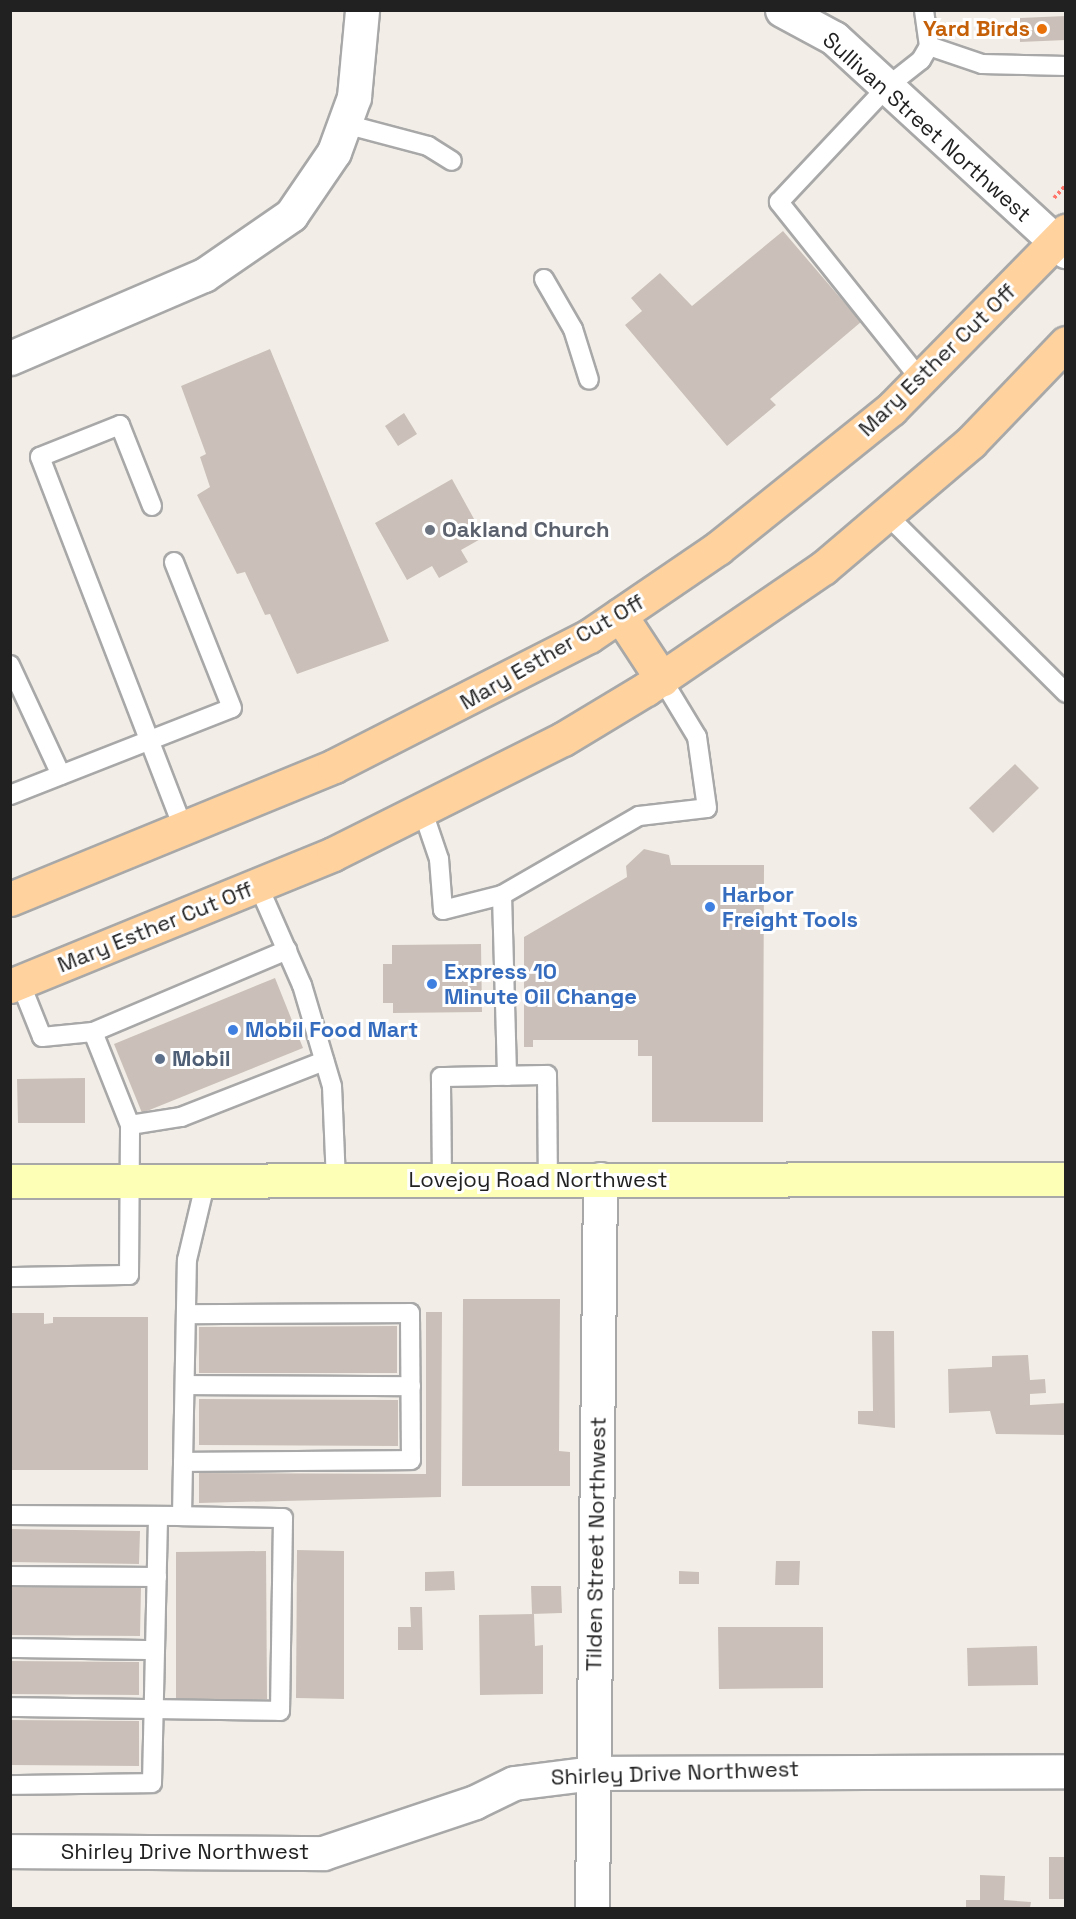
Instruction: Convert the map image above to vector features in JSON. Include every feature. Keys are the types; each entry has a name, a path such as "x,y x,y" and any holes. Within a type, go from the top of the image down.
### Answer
{"main road":[{"name":"Mary Esther Cut Off","path":"10,899 183,828 468,702 620,615 792,492 921,380 1055,237"},
{"name":"Mary Esther Cut Off","path":"15,984 258,885 423,812 563,739 662,679 824,568 971,442 1065,344"},
{"path":"620,615 662,679"}],"street":[{"path":"10,357 131,309 254,246 291,215 316,184 345,124 359,74 362,10"},
{"name":"Sullivan Street Northwest","path":"782,10 834,38 1055,237"},
{"name":"Tilden Street Northwest","path":"592,1908 600,1179"},
{"name":"Lovejoy Road Northwest","path":"10,1180 1065,1179"},
{"name":"Shirley Drive Northwest","path":"10,1851 323,1853 452,1810 514,1783 594,1773 1065,1771"}],"lane":[{"path":"921,380 779,202 888,86 921,60 928,46 924,10"},
{"path":"928,46 982,64 1065,66"},
{"path":"345,124 428,146 452,161"},
{"path":"544,279 573,329 589,380"},
{"path":"152,506 120,426 40,457 183,828"},
{"path":"886,514 1065,693"},
{"path":"10,795 232,708 174,562"},
{"path":"10,665 61,775"},
{"path":"423,812 440,859 443,910 502,895 639,816 707,808 697,737 662,679"},
{"path":"258,885 286,950 332,1086 336,1180"},
{"path":"502,895 507,1076"},
{"path":"15,984 42,1037 93,1032 286,950"},
{"path":"10,1277 129,1275 130,1125 93,1032"},
{"path":"130,1125 181,1117 324,1061"},
{"path":"442,1180 441,1077 547,1075 549,1180"},
{"path":"182,1516 187,1260 206,1180"},
{"path":"183,1462 411,1460 410,1313 186,1314"},
{"path":"184,1385 411,1386"},
{"path":"10,1515 283,1518 280,1710 10,1707"},
{"path":"10,1785 152,1783 158,1517"},
{"path":"10,1576 157,1577"},
{"path":"10,1648 155,1650"}],"path":[{"path":"1055,237 1065,185"}],"building":[{"name":"Yard Birds","path":"1066,16 1066,40 1020,42 1019,18"},
{"path":"783,231 861,322 770,399 776,405 727,446 625,325 642,311 631,298 660,273 692,306"},
{"path":"270,349 389,641 297,674 270,614 265,615 245,572 237,574 197,495 210,487 200,457 206,454 181,386"},
{"path":"404,413 417,434 398,446 385,426"},
{"name":"Oakland Church","path":"452,479 484,537 461,550 468,562 439,578 432,566 407,580 375,523"},
{"path":"1015,764 1039,788 993,833 969,808"},
{"path":"644,849 669,855 671,865 764,865 763,1122 652,1122 652,1056 638,1056 638,1040 533,1040 533,1047 524,1047 524,937 627,877 626,866"},
{"name":"Express 10 Minute Oil Change","path":"481,944 482,1012 393,1013 393,1003 383,1003 383,964 392,964 392,945"},
{"path":"275,978 303,1048 142,1113 114,1044"},
{"path":"85,1078 85,1123 18,1123 17,1079"},
{"path":"463,1299 560,1299 559,1451 570,1452 570,1486 462,1486"},
{"path":"426,1312 442,1312 441,1497 199,1503 199,1473 426,1474"},
{"path":"10,1313 44,1313 44,1324 53,1323 53,1317 148,1317 148,1470 10,1470"},
{"path":"397,1326 397,1373 199,1373 199,1327"},
{"path":"872,1331 894,1331 895,1428 858,1424 858,1411 873,1411"},
{"path":"1028,1355 1030,1380 1045,1379 1046,1393 1030,1394 1030,1405 1066,1403 1066,1435 996,1434 990,1411 949,1413 948,1369 992,1367 992,1356"},
{"path":"199,1399 398,1400 398,1446 199,1445"},
{"path":"10,1529 140,1531 139,1564 10,1562"},
{"path":"297,1550 344,1551 344,1699 296,1698"},
{"path":"266,1551 267,1699 176,1700 176,1552"},
{"path":"776,1561 800,1561 799,1585 775,1585"},
{"path":"454,1571 455,1590 425,1591 425,1572"},
{"path":"679,1571 699,1572 699,1584 679,1584"},
{"path":"531,1586 561,1586 562,1613 532,1614"},
{"path":"10,1587 141,1588 140,1636 10,1635"},
{"path":"410,1607 422,1607 423,1650 398,1650 398,1627 411,1627"},
{"path":"534,1614 535,1646 543,1645 543,1694 480,1695 479,1615"},
{"path":"718,1627 823,1627 823,1688 719,1689"},
{"path":"1037,1646 1038,1685 968,1686 967,1648"},
{"path":"10,1661 139,1662 139,1695 10,1694"},
{"path":"10,1720 139,1721 139,1766 10,1765"},
{"path":"1049,1857 1066,1857 1066,1899 1049,1899"},
{"path":"980,1875 1005,1876 1004,1900 1031,1902 1030,1908 966,1908 966,1900 980,1900"}],"place":[{"name":"Yard Birds","path":"1042,29"},
{"name":"Oakland Church","path":"430,530"},
{"name":"Harbor Freight Tools","path":"710,907"},
{"name":"Express 10 Minute Oil Change","path":"432,984"},
{"name":"Mobil Food Mart","path":"233,1030"},
{"name":"Mobil","path":"160,1059"}]}
